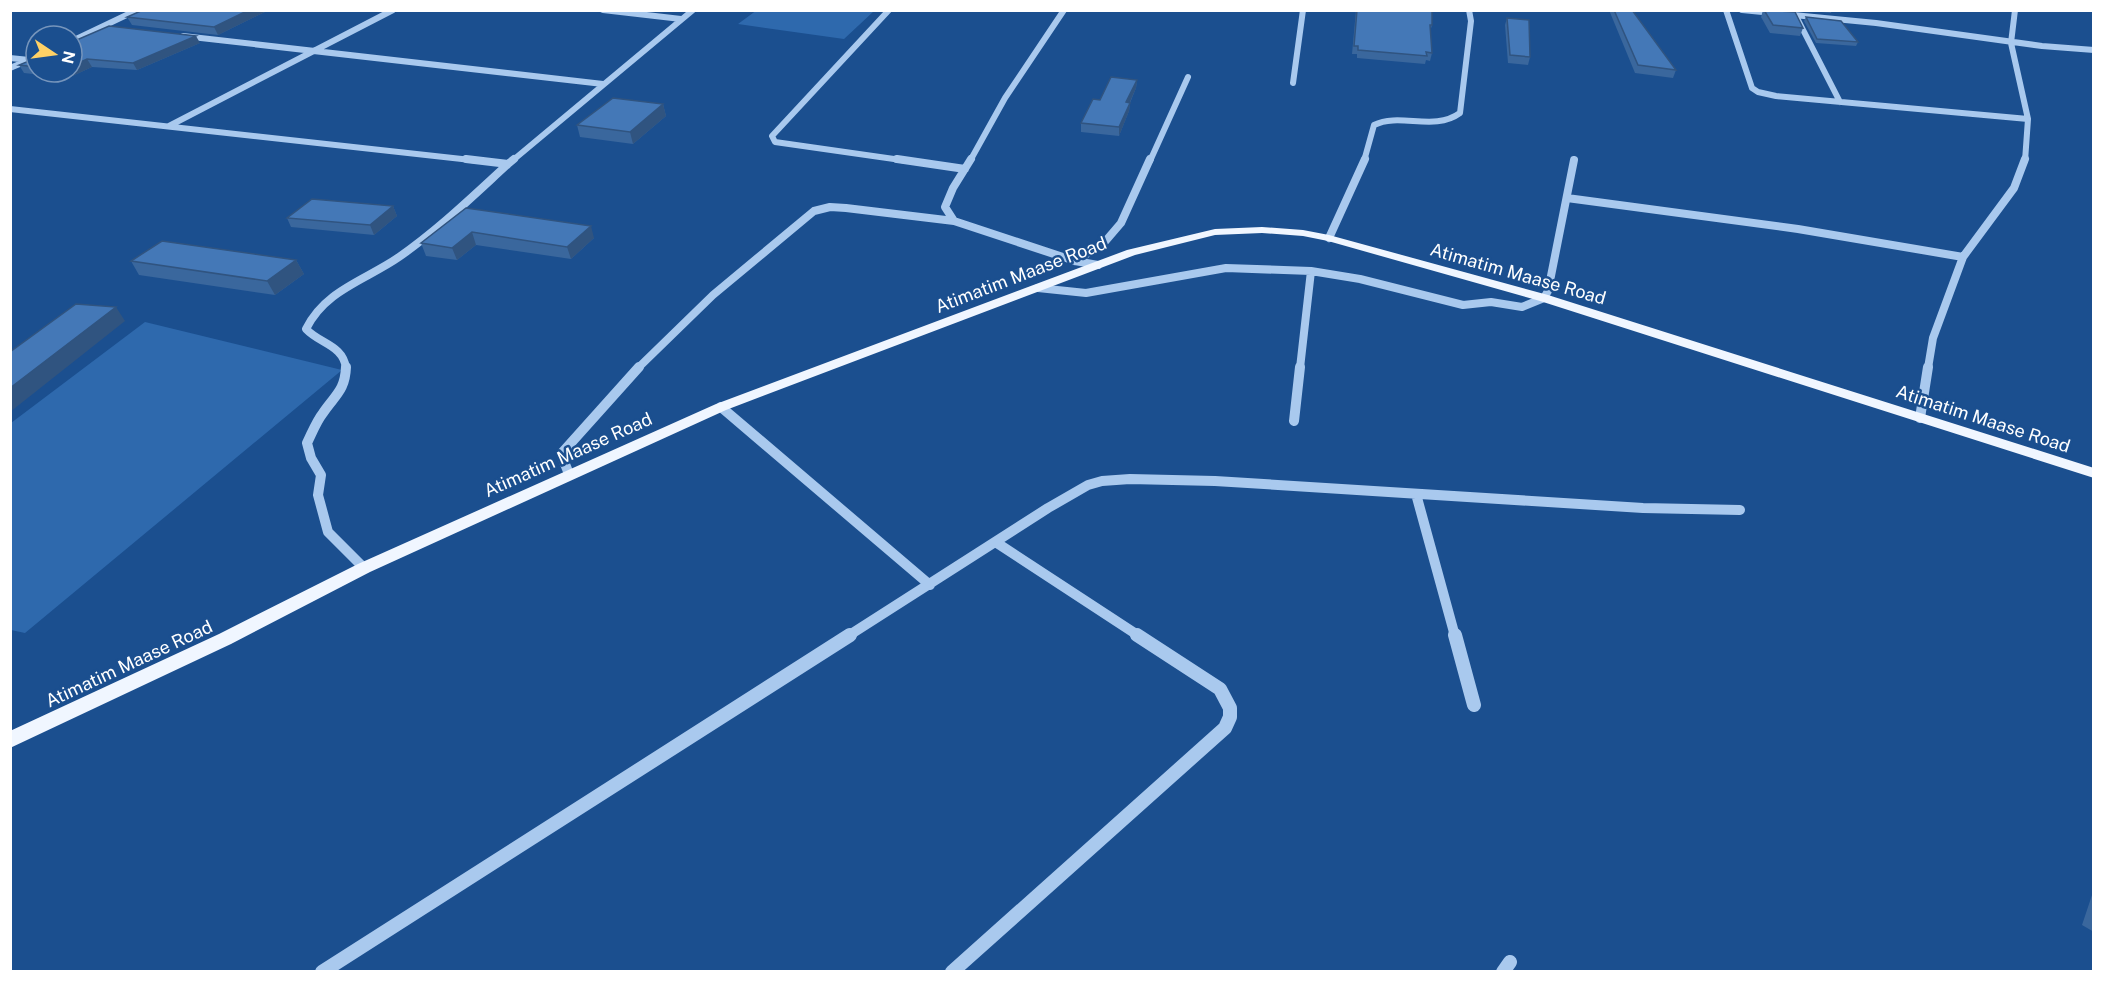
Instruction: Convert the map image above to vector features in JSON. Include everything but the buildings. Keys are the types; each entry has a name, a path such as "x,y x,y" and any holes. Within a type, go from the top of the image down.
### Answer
{"main road":[{"name":"Atimatim Maase Road","path":"10,740 225,639 364,568 721,407 1131,252 1215,232 1262,230 1303,233 1329,238 1544,298 2094,473"}],"street":[{"path":"84,36 137,10"},
{"path":"168,126 393,10"},
{"path":"603,10 681,19"},
{"path":"364,568 328,532 318,495 321,475 311,458 307,443 322,412 334,402 345,378 344,358 338,349 316,341 306,329 310,316 330,298 398,258 693,10"},
{"path":"889,10 772,136 775,142 965,169"},
{"path":"954,221 945,207 952,188 1005,98 1064,10"},
{"path":"1293,83 1303,10"},
{"path":"1329,238 1364,162 1374,125 1382,121 1441,121 1455,118 1460,112 1471,21 1469,10"},
{"path":"1726,10 1752,88 1758,92 1776,96 2028,120"},
{"path":"1742,10 1959,33 2011,43 2094,50"},
{"path":"1920,418 1932,338 1963,257 2014,188 2025,165 2028,120 2011,43 2015,10"},
{"path":"1795,15 1840,102"},
{"path":"103,27 115,28"},
{"path":"174,35 603,84"},
{"path":"10,68 24,63"},
{"path":"1075,261 1103,244 1121,223 1188,77"},
{"path":"10,109 508,164"},
{"path":"1038,288 1086,293 1226,268 1311,272 1360,279 1463,305 1491,303 1522,307 1544,298 1553,273 1574,160"},
{"path":"1567,198 1798,229 1963,257"},
{"path":"569,474 561,454 593,415 709,298 814,211 838,207 954,221 1075,261 1098,265"},
{"path":"1293,421 1311,272"},
{"path":"721,407 930,585"},
{"path":"322,972 997,543 1048,508 1088,485 1102,481 1215,481 1643,508 1740,510"},
{"path":"1416,494 1474,705"},
{"path":"952,972 1225,728 1230,719 1230,704 1220,689 997,543"}],"shaded area":[{"path":"757,10 874,11 844,39 738,24"},
{"path":"145,322 342,370 25,633 11,630 11,423"}]}
